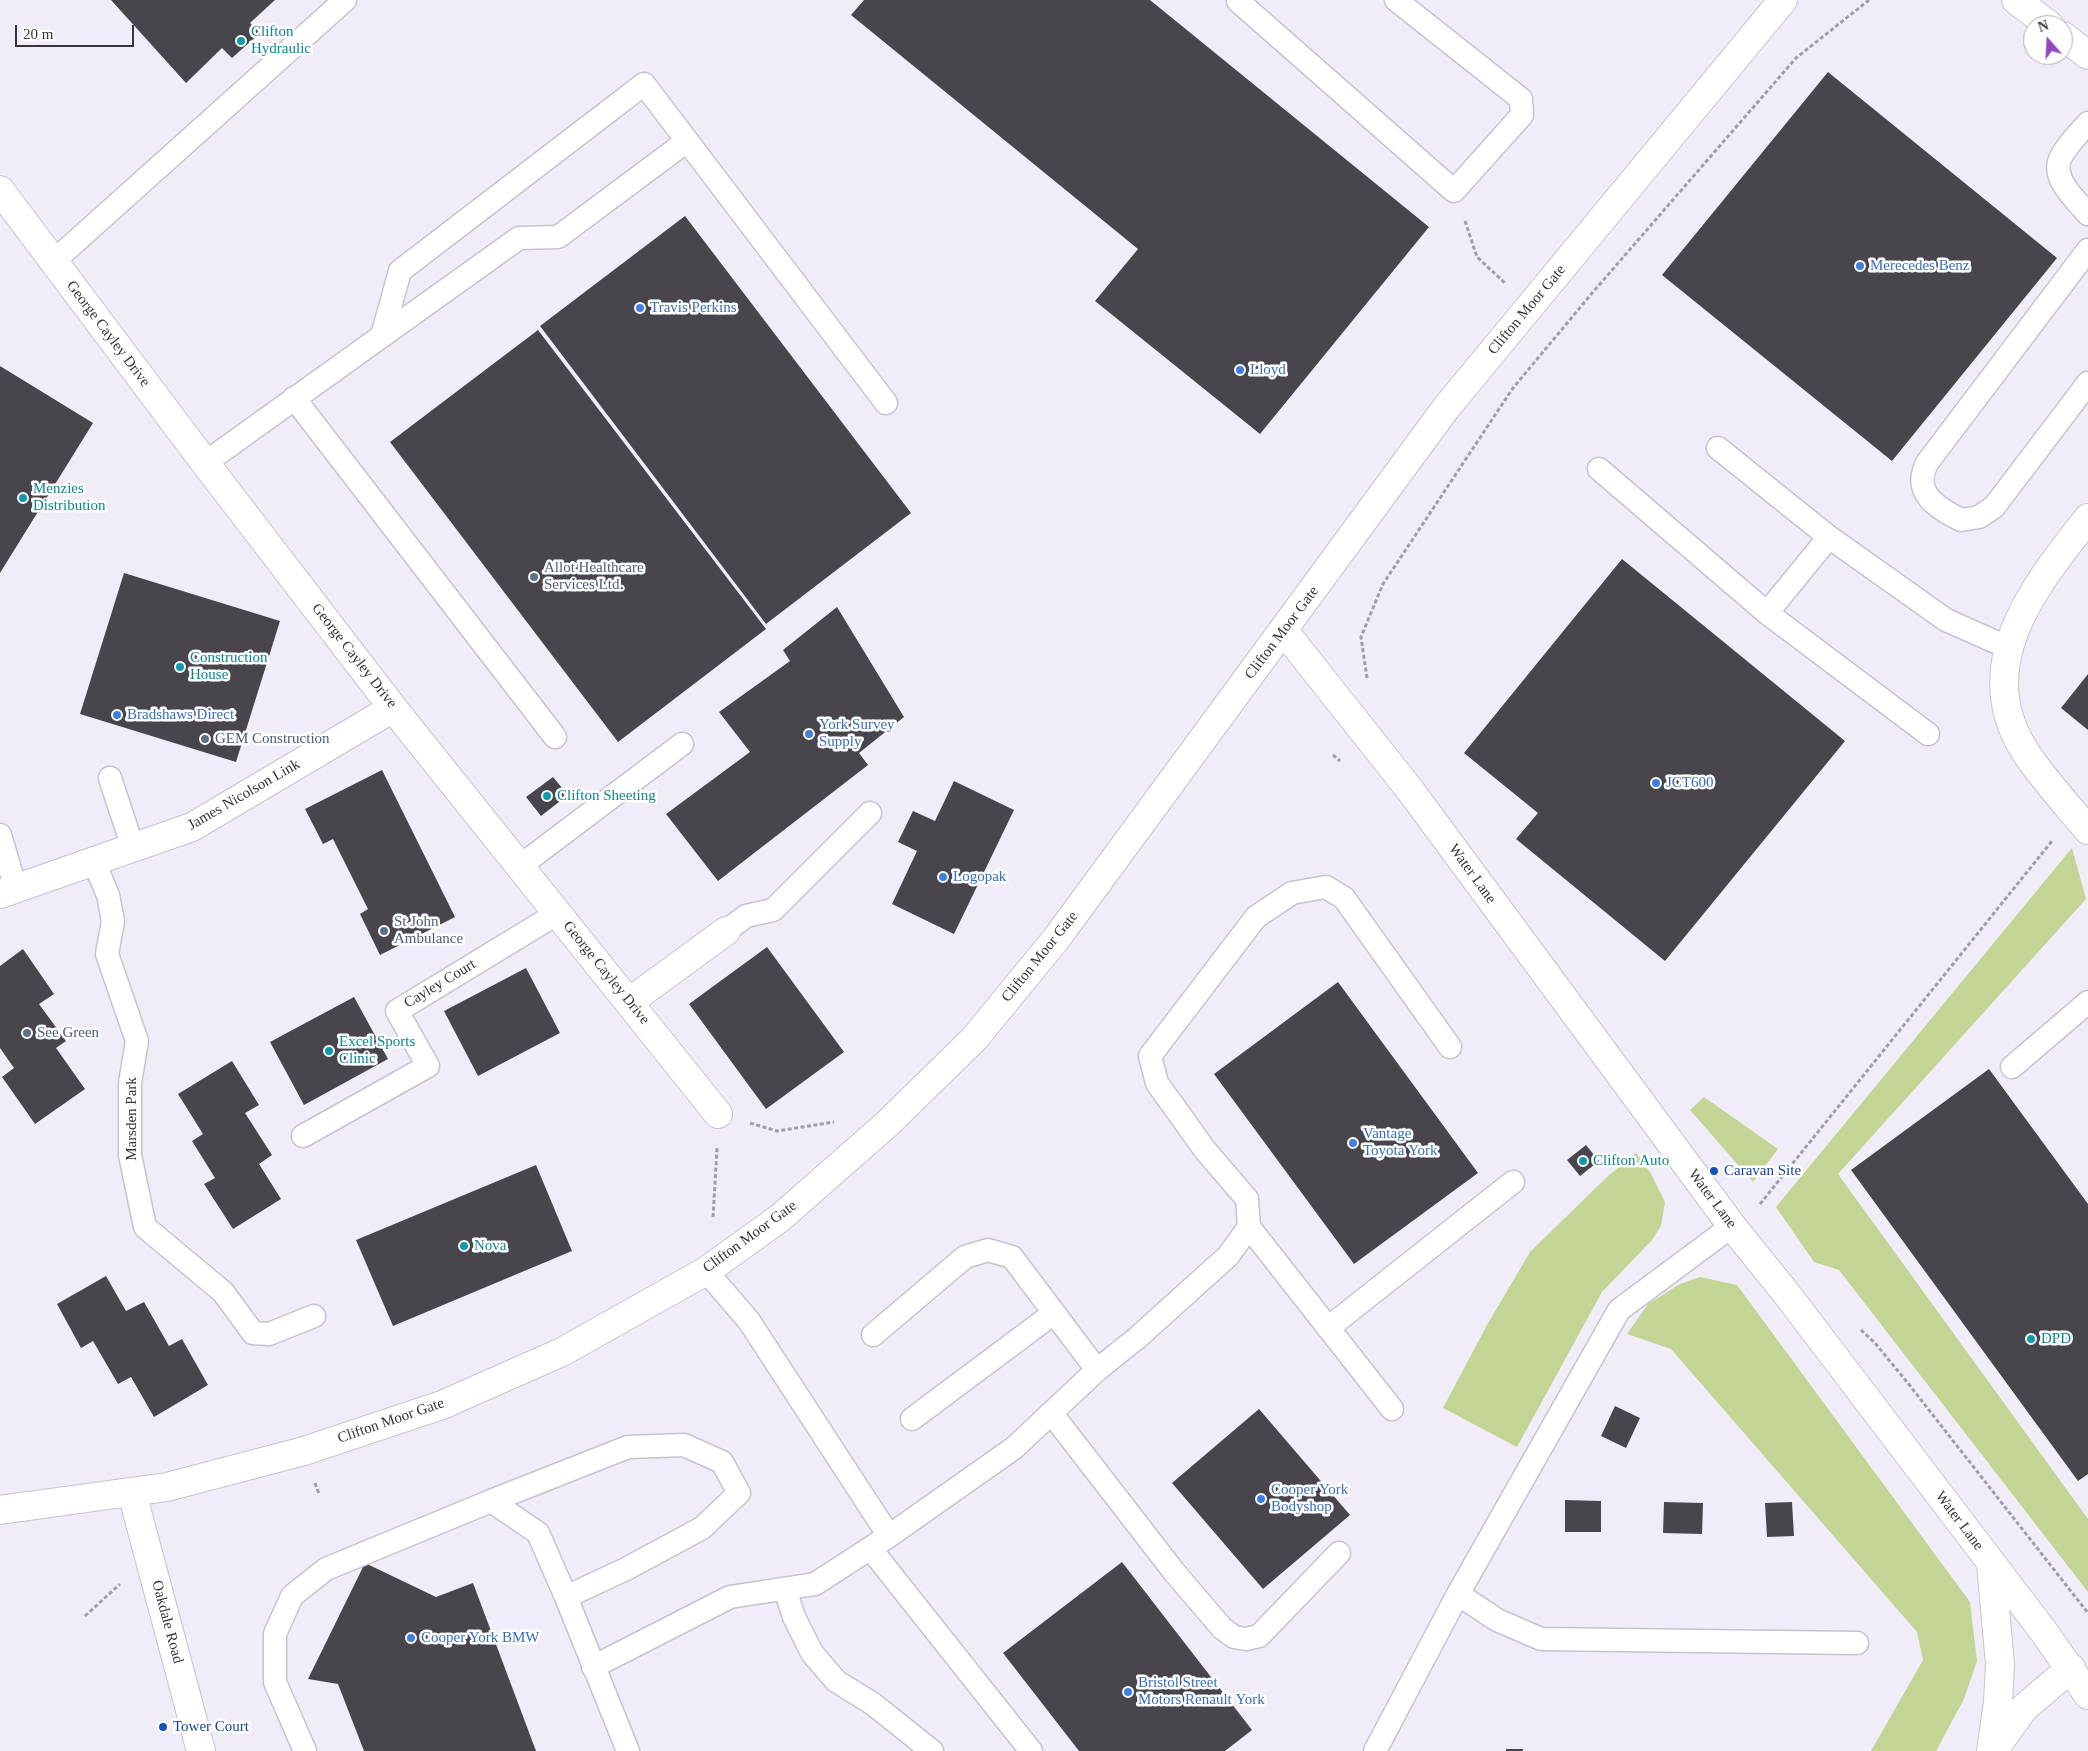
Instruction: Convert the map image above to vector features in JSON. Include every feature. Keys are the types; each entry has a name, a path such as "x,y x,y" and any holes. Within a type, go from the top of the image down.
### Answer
{"street":[{"name":"Clifton Moor Gate","path":"0,1510 168,1487 304,1451 442,1405 562,1352 706,1271 780,1218 887,1124 974,1039 1056,939 1446,408 1783,0"},
{"path":"2016,0 2036,15"},
{"path":"2073,44 2088,55"},
{"name":"George Cayley Drive","path":"0,190 393,708 718,1114"},
{"path":"2081,822 2026,752 2009,715 2004,680 2007,647 2032,592 2088,518"},
{"name":"Water Lane","path":"1284,631 1410,790 1732,1226 1786,1293 1991,1562 2071,1668 2088,1695"},
{"name":"James Nicolson Link","path":"8,891 192,827 393,708"},
{"path":"629,1002 726,932"},
{"name":"Oakdale Road","path":"132,1492 201,1751"},
{"path":"1991,1562 2000,1664 1992,1751"},
{"path":"1992,1751 2024,1708 2071,1668"}],"lane":[{"path":"54,261 345,0"},
{"path":"1239,0 1238,2 1454,191 1522,115 1521,100 1396,0"},
{"path":"382,336 400,271 644,84 886,403"},
{"path":"2088,123 2060,158 2059,176 2068,191 2088,214"},
{"path":"205,462 519,238 558,238 688,141"},
{"path":"2088,250 1927,463 1922,473 1922,484 1930,501 1961,520 1979,517 1994,507 2088,383"},
{"path":"294,398 556,737"},
{"path":"1718,448 1829,537 1946,620 2007,647"},
{"path":"1599,469 1767,613 1928,734"},
{"path":"1767,613 1829,537"},
{"path":"520,866 682,744"},
{"path":"110,778 133,848"},
{"path":"726,932 746,916 773,910 870,813"},
{"path":"0,836 8,891"},
{"name":"Marsden Park","path":"94,862 108,895 113,921 107,954 137,1041 130,1083 130,1156 145,1227 223,1292 253,1333 269,1334 314,1316"},
{"path":"1392,1409 1249,1227 1247,1199 1205,1150 1157,1083 1150,1056 1256,917 1292,893 1326,888 1344,898 1450,1047"},
{"name":"Cayley Court","path":"303,1136 428,1066 397,1011 558,913"},
{"path":"2012,1066 2088,1002"},
{"path":"1328,1328 1513,1182"},
{"path":"1375,1751 1458,1594 1619,1310 1732,1226"},
{"path":"593,1668 730,1597 815,1584 879,1542 1014,1448 1097,1370 1137,1338 1228,1256 1249,1227"},
{"path":"873,1335 965,1257 988,1250 1012,1257 1097,1370"},
{"path":"706,1271 749,1321 879,1542 1031,1751"},
{"path":"912,1419 1054,1313"},
{"path":"1052,1414 1175,1573 1222,1628 1234,1637 1246,1639 1259,1636 1340,1553"},
{"path":"306,1751 275,1682 276,1634 292,1596 326,1569 628,1448 684,1445 722,1462 738,1493 702,1528 626,1569 566,1597"},
{"path":"492,1501 538,1533 628,1751"},
{"path":"785,1589 794,1617 812,1653 836,1681 873,1704 932,1751"},
{"path":"1458,1594 1498,1620 1540,1638 1857,1643"}],"path":[{"path":"1371,686 1367,678 1362,637 1383,584 1513,388 1796,58 1869,0"},
{"path":"1454,191 1476,257 1561,331"},
{"path":"1732,1226 1755,1210 2081,822"},
{"path":"713,1217 718,1114 777,1131 832,1124 839,1118"},
{"path":"1854,1324 1875,1343 1907,1382 2088,1613"},
{"path":"85,1616 150,1556"}],"green space":[{"path":"2072,848 2086,899 1838,1174 2088,1519 2088,1592 1839,1270 1814,1262 1776,1207"},
{"path":"1704,1097 1778,1149 1753,1182 1690,1110"},
{"path":"1636,1153 1651,1174 1665,1202 1661,1226 1652,1240 1602,1292 1517,1447 1443,1408 1487,1325 1530,1252 1608,1176"},
{"path":"1700,1277 1737,1285 1970,1602 1977,1661 1964,1699 1936,1751 1871,1751 1923,1660 1917,1632 1671,1349 1627,1334 1648,1304 1680,1284"}],"building":[{"path":"111,0 275,0 250,23 260,33 232,58 222,48 186,83"},
{"path":"864,0 1150,0 1429,227 1260,434 1095,301 1138,249 851,15"},
{"name":"Merecedes Benz","path":"1828,72 2057,258 1892,461 1662,275"},
{"path":"685,216 911,513 766,624 540,326"},
{"path":"538,330 766,629 618,742 390,442"},
{"name":"Menzies Distribution","path":"0,366 93,423 0,573"},
{"name":"JCT600","path":"1622,559 1845,741 1665,961 1516,839 1538,813 1464,753"},
{"name":"Construction House","path":"124,573 280,621 236,762 80,714"},
{"name":"York Survey Supply","path":"837,607 904,717 859,753 868,765 718,881 666,814 750,752 719,712 790,661 783,650"},
{"path":"2088,674 2088,730 2061,708"},
{"path":"382,770 455,917 380,955 360,914 368,909 333,839 323,844 305,809"},
{"name":"Clifton Sheeting","path":"553,777 568,795 541,816 526,797"},
{"name":"Logopak","path":"954,781 1014,810 954,934 892,904 917,851 898,842 913,811 935,821"},
{"path":"767,947 844,1052 766,1109 689,1004"},
{"path":"23,949 54,994 39,1004 66,1041 56,1048 85,1089 35,1124 2,1077 14,1068 0,1048 0,966"},
{"path":"526,968 560,1033 478,1076 444,1011"},
{"path":"1338,982 1478,1173 1354,1264 1214,1074"},
{"name":"Excel Sports Clinic","path":"354,997 388,1059 304,1105 270,1042"},
{"path":"232,1061 259,1105 245,1113 272,1155 259,1164 281,1199 233,1229 204,1184 215,1178 192,1141 203,1134 178,1094"},
{"name":"DPD","path":"1989,1069 2088,1204 2088,1474 2078,1481 1851,1170"},
{"name":"Clifton Auto","path":"1586,1145 1599,1161 1580,1176 1567,1160"},
{"name":"Nova","path":"536,1165 572,1251 393,1326 356,1240"},
{"path":"106,1276 126,1311 144,1302 169,1346 182,1339 208,1385 154,1417 131,1377 118,1384 93,1341 81,1348 57,1304"},
{"path":"1615,1406 1640,1418 1626,1448 1601,1436"},
{"name":"Cooper York Bodyshop","path":"1259,1409 1350,1515 1263,1589 1172,1483"},
{"path":"1565,1500 1601,1501 1601,1532 1565,1532"},
{"path":"1664,1502 1703,1503 1702,1534 1663,1533"},
{"path":"1792,1502 1794,1536 1767,1537 1765,1503"},
{"name":"Bristol Street Motors Renault York","path":"1122,1562 1252,1730 1225,1751 1079,1751 1003,1653"},
{"name":"Cooper York BMW","path":"365,1563 436,1597 473,1583 536,1751 364,1751 338,1684 308,1679"},
{"path":"1506,1749 1523,1749 1523,1751 1506,1751"}],"place":[{"name":"Clifton Hydraulic","path":"241,41"},
{"name":"Merecedes Benz","path":"1860,266"},
{"name":"Travis Perkins","path":"640,308"},
{"name":"Lloyd","path":"1240,370"},
{"name":"Menzies Distribution","path":"23,498"},
{"name":"Allot Healthcare Services Ltd.","path":"534,577"},
{"name":"Construction House","path":"180,667"},
{"name":"Bradshaws Direct","path":"117,715"},
{"name":"York Survey Supply","path":"809,734"},
{"name":"GEM Construction","path":"205,739"},
{"name":"JCT600","path":"1656,783"},
{"name":"Clifton Sheeting","path":"547,796"},
{"name":"Logopak","path":"943,877"},
{"name":"St John Ambulance","path":"384,931"},
{"name":"See Green","path":"27,1033"},
{"name":"Excel Sports Clinic","path":"329,1051"},
{"name":"Vantage Toyota York","path":"1353,1143"},
{"name":"Clifton Auto","path":"1583,1161"},
{"name":"Caravan Site","path":"1714,1171"},
{"name":"Nova","path":"464,1246"},
{"name":"DPD","path":"2031,1339"},
{"name":"Cooper York Bodyshop","path":"1261,1499"},
{"name":"Cooper York BMW","path":"411,1638"},
{"name":"Bristol Street Motors Renault York","path":"1128,1692"},
{"name":"Tower Court","path":"163,1727"}]}
